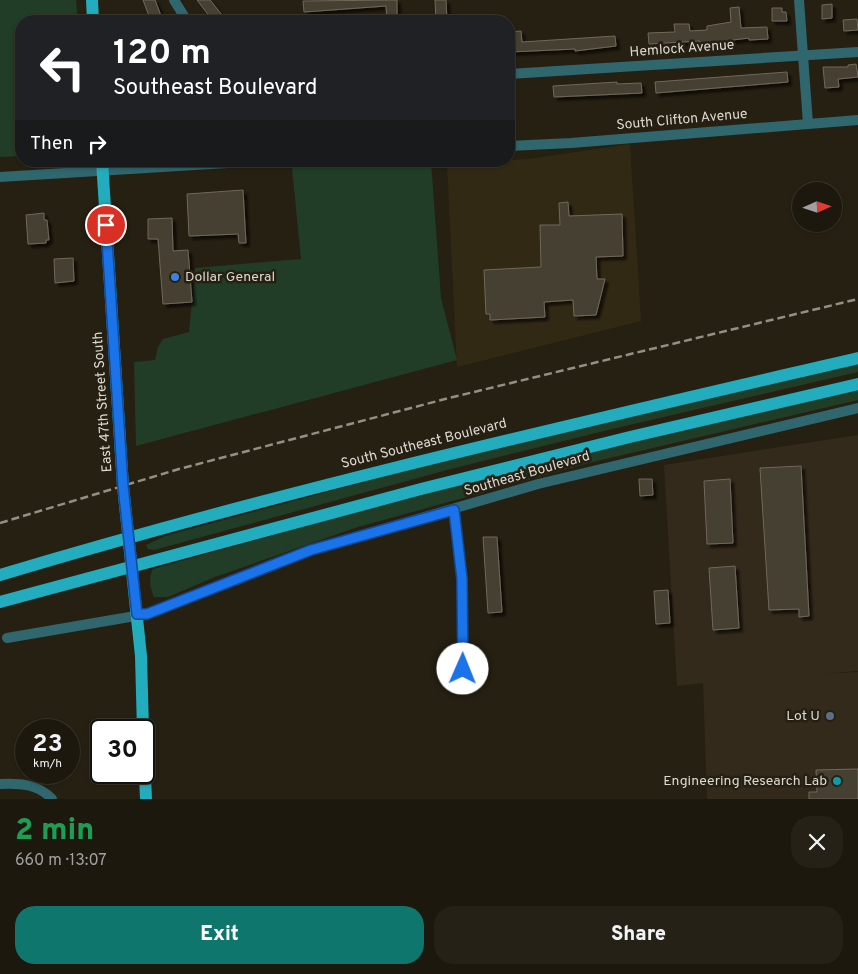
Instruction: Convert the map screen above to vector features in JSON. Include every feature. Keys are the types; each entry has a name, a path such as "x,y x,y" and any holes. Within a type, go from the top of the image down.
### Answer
{"main road":[{"path":"92,0 93,15"},
{"name":"East 47th Street South","path":"103,167 123,486 137,614 142,719"},
{"name":"South Southeast Boulevard","path":"0,575 129,537 428,458 858,358"},
{"path":"0,602 421,489 630,437 858,384"},
{"path":"145,784 146,799"}],"street":[{"path":"174,0 183,15"},
{"path":"800,0 808,124"},
{"name":"Hemlock Avenue","path":"515,74 858,52"},
{"name":"South Clifton Avenue","path":"515,146 858,120"},
{"path":"0,178 94,167"},
{"name":"Southeast Boulevard","path":"7,638 137,614 147,614 311,550 612,465 858,408"},
{"path":"454,510 462,579 463,669"},
{"path":"0,784 25,784 48,795"}],"shaded area":[{"path":"630,144 641,321 457,367 447,167 515,167 515,160"},
{"path":"858,435 858,671 820,674 858,672 858,799 707,799 703,683 677,686 664,465"}],"green space":[{"path":"0,0 76,0 77,15 15,15 15,156 0,157"},
{"path":"431,167 441,298 457,360 136,446 134,362 155,360 158,347 163,339 189,332 195,268 301,259 292,168"},
{"path":"858,363 858,372 608,430 447,470 154,550 148,549 146,545 165,536 430,464"},
{"path":"858,390 858,400 597,461 358,527 215,577 168,597 154,597 151,590 150,580 153,569 334,518 557,460"}],"building":[{"path":"143,0 155,0 161,15 149,15"},
{"path":"197,0 210,0 222,15 208,15"},
{"path":"397,0 397,15 387,15 386,6 304,12 303,1"},
{"path":"435,0 446,0 447,15 436,15"},
{"path":"832,4 832,18 822,19 822,5"},
{"path":"739,7 741,28 767,27 768,39 749,40 749,38 700,44 700,41 649,44 648,33 675,32 674,24 689,24 690,31 707,30 707,26 731,22 730,8"},
{"path":"772,8 782,8 782,12 786,12 787,21 772,21"},
{"path":"857,19 858,30 844,31 843,20"},
{"path":"521,31 522,42 615,36 616,46 575,51 575,49 515,52 515,32"},
{"path":"856,64 858,77 838,79 839,87 825,88 823,67 848,67 848,65"},
{"path":"787,72 788,82 656,93 655,82"},
{"path":"617,82 617,84 641,83 642,93 554,97 553,86"},
{"path":"243,190 246,243 239,243 238,234 189,236 187,194"},
{"path":"568,202 569,216 622,214 623,256 596,257 597,279 605,279 596,315 574,316 573,300 544,302 545,317 490,320 490,314 486,314 484,270 541,267 540,225 560,225 559,203"},
{"path":"44,213 44,220 47,220 49,240 46,240 46,243 28,244 26,215"},
{"name":"Dollar General","path":"172,218 173,251 188,250 192,302 163,304 158,239 148,239 148,219"},
{"path":"73,258 74,281 55,283 54,259"},
{"path":"801,466 809,616 799,617 799,609 769,610 760,468"},
{"path":"639,479 652,479 653,495 640,496"},
{"path":"730,479 733,543 707,544 704,481"},
{"path":"483,537 497,537 502,612 488,613"},
{"path":"735,566 739,628 713,630 709,568"},
{"path":"668,590 670,623 656,624 654,591"},
{"name":"Engineering Research Lab","path":"858,769 858,799 809,799 809,792 817,792 816,770"}],"railway":[{"path":"0,523 179,469 449,398 858,299"}],"place":[{"name":"Dollar General","path":"175,277"},
{"name":"Lot U","path":"830,716"},
{"name":"Engineering Research Lab","path":"837,781"}],"route":[{"path":"106,225 123,486 137,614 147,614 311,550 454,510 462,579 463,669"}]}
